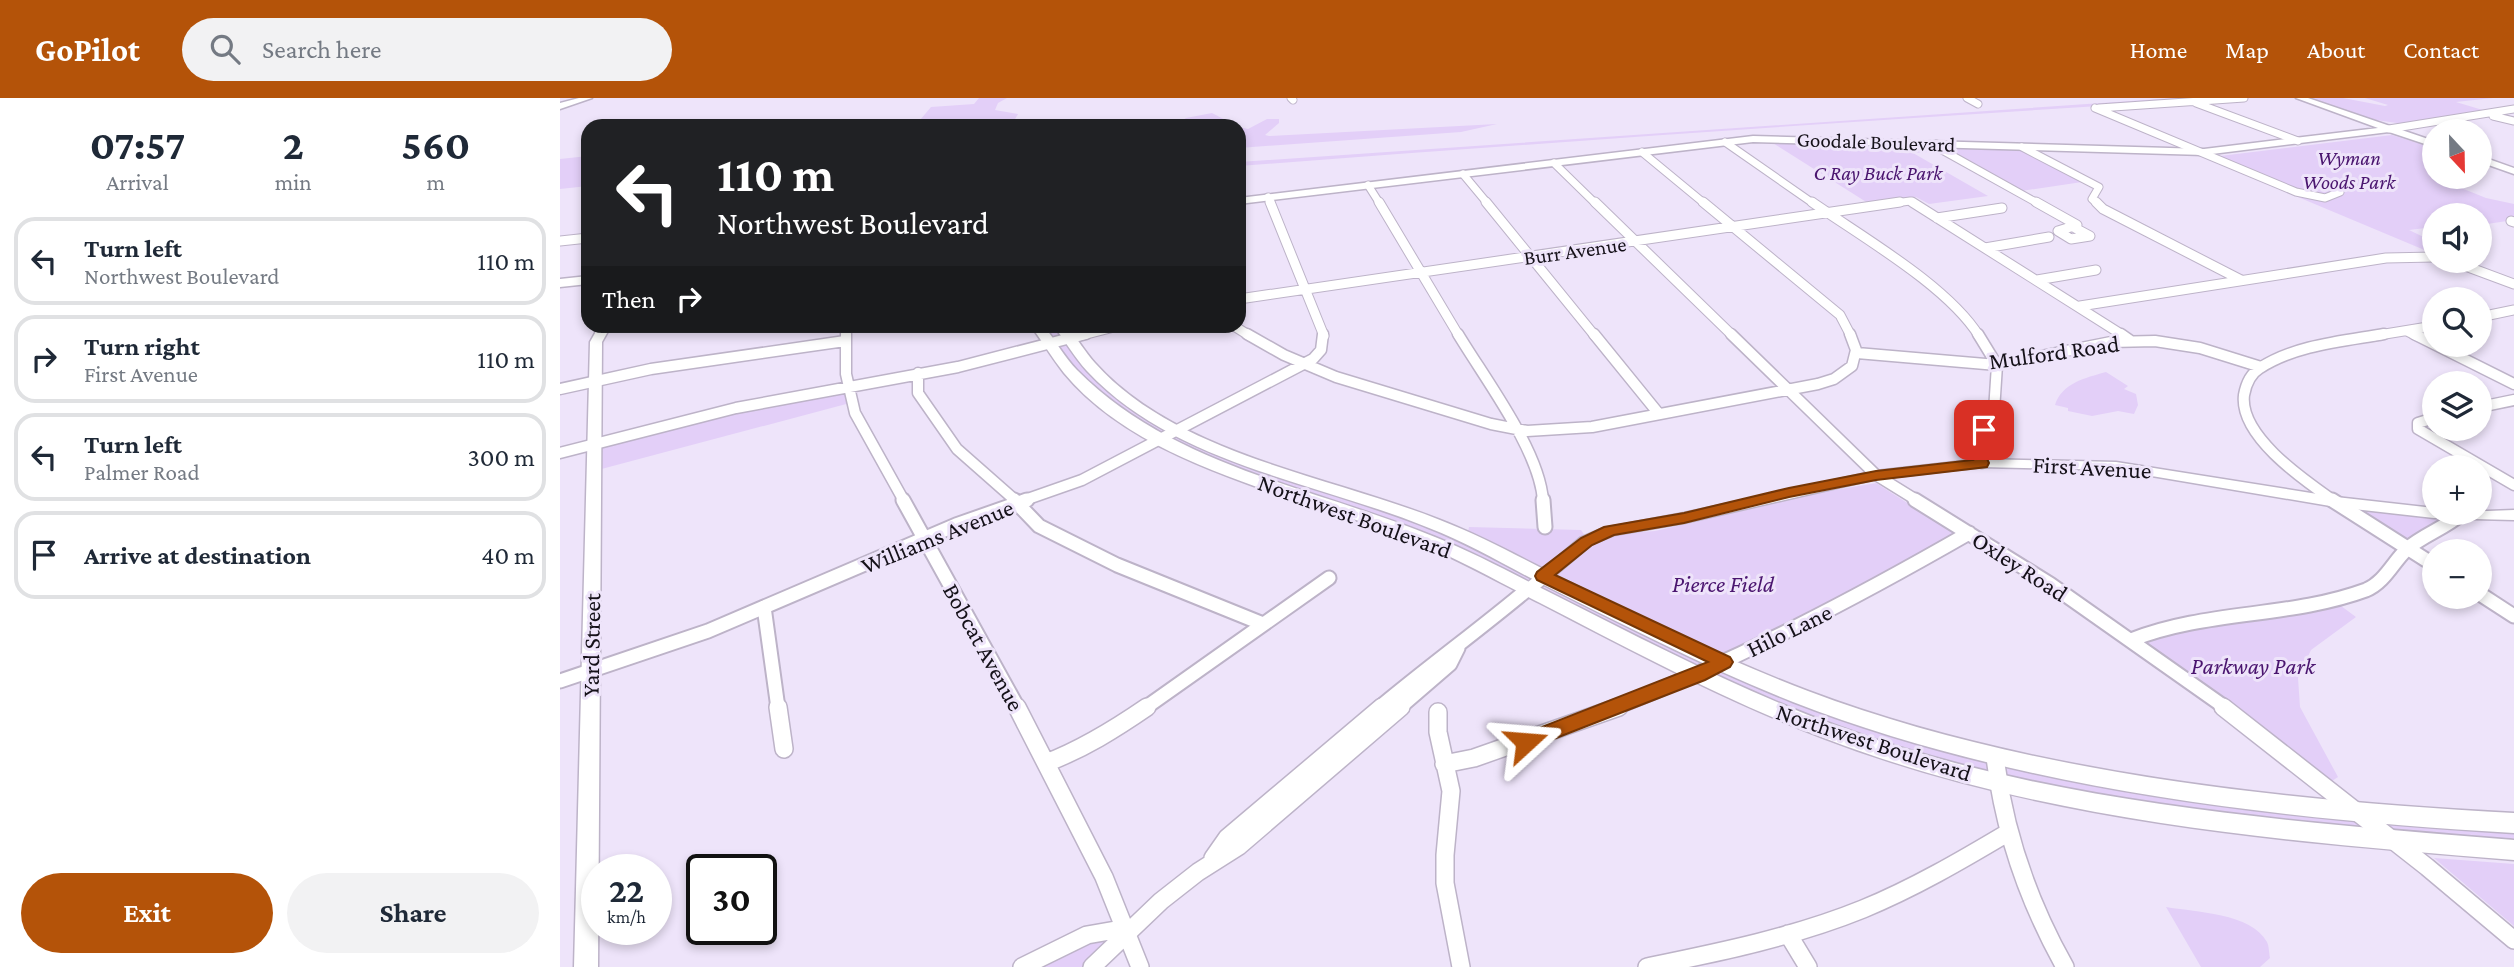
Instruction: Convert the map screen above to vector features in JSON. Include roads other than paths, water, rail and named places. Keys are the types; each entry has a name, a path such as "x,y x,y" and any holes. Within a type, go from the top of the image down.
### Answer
{"main road":[{"path":"560,106 588,98"},
{"path":"2300,98 2422,140"},
{"path":"2344,113 2365,127 2348,135"},
{"name":"Goodale Boulevard","path":"1246,200 1777,138 2199,152 2389,129"},
{"path":"2492,163 2514,171"},
{"path":"560,283 581,281"},
{"name":"Northwest Boulevard","path":"1042,333 1048,344 1092,392 1160,439 1219,466 1423,538 1536,583 1833,709 1995,757 2113,780 2282,803 2514,823"},
{"name":"Northwest Boulevard","path":"1066,333 1085,360 1119,391 1178,430 1236,456 1423,519 1699,675 1833,733 1918,761 2045,793 2173,813 2392,841 2514,850"}],"street":[{"path":"1968,98 1978,104"},
{"path":"2095,108 2244,98"},
{"path":"2193,102 2298,141"},
{"path":"2095,108 2306,195 2333,198 2340,192"},
{"name":"Goodale Boulevard","path":"2389,129 2514,109"},
{"path":"2486,114 2514,121"},
{"path":"1725,142 1932,286 1959,308 1986,344 1997,365 1994,411 1974,448 1982,463"},
{"path":"1936,144 1944,151 2076,224 2075,228"},
{"path":"2022,147 2099,187 2092,199 2103,209 2241,280"},
{"path":"1244,333 1302,365 1381,393 1517,430 1576,430 1787,390 1842,376 1853,367 1857,353 1853,337 1840,316 1642,152"},
{"name":"Oxley Road","path":"1554,163 1876,475 2131,640 2220,704 2514,940"},
{"path":"1463,174 1659,414"},
{"path":"1368,185 1532,456 1542,482 1545,527"},
{"path":"1268,197 1304,289"},
{"name":"Burr Avenue","path":"1246,298 1829,215 1910,201 1937,218"},
{"path":"1937,218 2002,208"},
{"path":"1937,218 2080,306 2130,341"},
{"path":"1985,247 2049,237"},
{"path":"560,241 581,239"},
{"path":"2080,306 2398,256 2422,257"},
{"path":"2037,280 2096,270"},
{"path":"2484,273 2514,284"},
{"name":"Williams Avenue","path":"560,681 683,640 923,538 1082,480 1302,365 1317,355 1325,340 1304,289"},
{"path":"2492,315 2514,310"},
{"path":"2422,328 2300,352 2261,366 2253,372 2242,390 2242,406 2249,422 2272,455 2336,502 2422,557"},
{"path":"2406,331 2514,384"},
{"name":"Yard Street","path":"586,967 596,342 601,333"},
{"name":"Bobcat Avenue","path":"846,333 847,386 855,413 1046,763 1104,877 1127,928 1140,967"},
{"path":"560,453 736,408 958,367 1048,344 1064,333"},
{"path":"560,389 651,369 845,341"},
{"name":"Mulford Road","path":"1857,353 1997,365 2111,342 2155,341 2200,348 2261,366"},
{"path":"918,373 918,393 957,449 1018,503 1039,526 1117,565 1263,624"},
{"path":"2492,405 2514,400"},
{"path":"2436,441 2514,485"},
{"name":"First Avenue","path":"1092,967 1127,928 1209,863 1238,846 1450,664 1458,648 1586,541 1610,530 1684,518 1876,475 1982,463 2150,470 2336,502 2422,511"},
{"name":"First Avenue","path":"2492,514 2514,514"},
{"path":"2131,640 2163,627 2299,606 2368,589 2376,585 2408,548 2448,525"},
{"name":"Hilo Lane","path":"1444,764 1474,758 1557,731 1699,675 1861,595 1969,533"},
{"path":"1046,763 1072,753 1117,728 1329,578"},
{"path":"2492,602 2514,616"},
{"path":"764,607 784,750"},
{"path":"1438,712 1437,726 1451,791 1444,857 1446,891 1461,967"},
{"path":"1995,757 1997,782 2009,832 2045,932 2065,967"},
{"path":"1647,967 1788,934 1889,897 2009,832"},
{"name":"First Avenue","path":"1022,967 1087,935 1127,928"},
{"path":"1788,934 1808,967"}],"park label":[{"name":"Wyman Woods Park","path":"2349,170"},
{"name":"C Ray Buck Park","path":"1878,173"},
{"name":"Pierce Field","path":"1723,583"},
{"name":"Parkway Park","path":"2253,665"}]}
